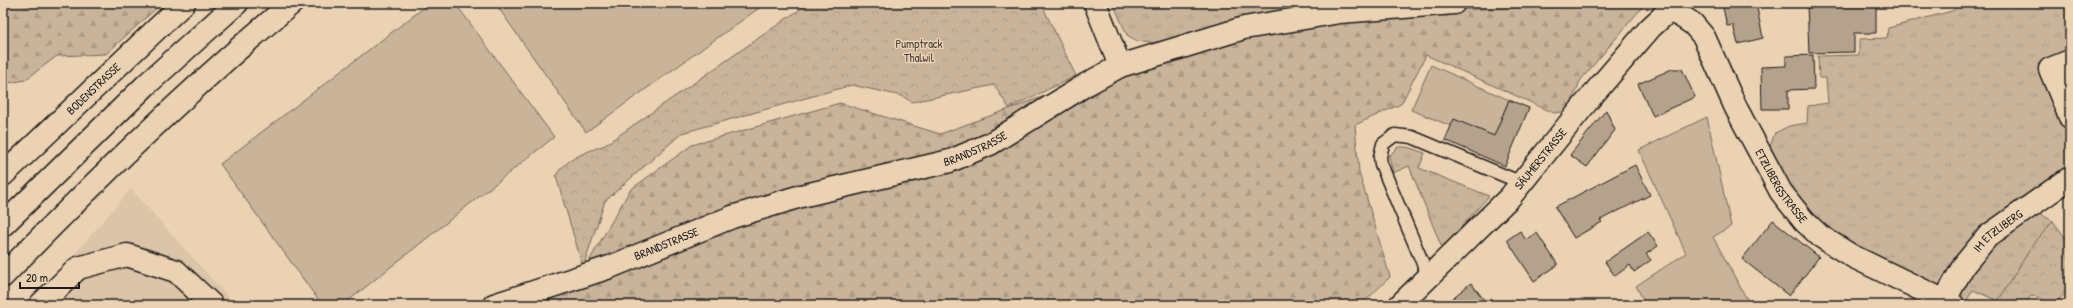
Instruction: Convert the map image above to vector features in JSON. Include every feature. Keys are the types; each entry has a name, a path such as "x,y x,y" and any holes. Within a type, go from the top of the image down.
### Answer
{"main road":[{"name":"BODENSTRASSE","path":"3,175 184,3"},
{"path":"3,225 142,89 237,3"},
{"path":"3,276 157,124 292,3"},
{"path":"1095,3 1120,66"},
{"name":"BRANDSTRASSE","path":"494,305 610,267 732,217 801,196 950,161 990,144 1120,66 1244,28 1340,12 1454,3"},
{"name":"SÄUMERSTRASSE","path":"1400,305 1429,278 1522,183 1590,98 1670,7"},
{"name":"ETZLIBERGSTRASSE","path":"1670,7 1692,24 1704,37 1736,108 1782,192 1804,221 1820,236 1852,256 1946,304"},
{"path":"2070,61 2050,69 2070,117"},
{"name":"IM ETZLIBERG","path":"1946,304 1964,264 1988,236 2070,178"},
{"path":"40,305 78,268 127,255 176,271 212,305"}],"lane":[{"path":"1429,278 1381,164 1380,157 1383,144 1395,135 1412,137 1522,183"}],"shaded area":[{"path":"131,189 235,305 30,305"}],"green space":[{"path":"3,3 162,3 106,54 57,56 25,80 3,84"},
{"path":"430,3 455,3 554,137 343,305 322,305 220,164"},
{"path":"495,3 766,3 586,132"},
{"name":"Pumptrack Thalwil","path":"809,3 1041,3 1076,76 1009,108 994,85 912,102 902,96 852,85 682,133 605,201 583,267 556,176 560,170 578,156 605,145"},
{"path":"1113,3 1353,3 1261,13 1196,35 1150,43 1137,41 1127,35"},
{"path":"1963,3 2070,3 2070,53 2038,64 2070,130 2070,173 1948,277 1939,287 1928,288 1811,220 1768,152 1775,133 1789,126 1807,123 1808,106 1828,103 1826,78 1819,78 1818,56 1859,55 1859,39 1887,38 1888,28 1952,11"},
{"path":"1644,5 1580,81 1568,111 1554,113 1426,55 1401,104 1355,125 1359,172 1390,277 1361,305 468,305 581,275 630,190 692,145 840,103 940,134 1221,32 1435,10"},
{"path":"1431,65 1509,100 1494,136 1451,126 1411,110"},
{"path":"1707,117 1731,226 1713,237 1750,305 1646,305 1636,286 1686,253 1639,150"},
{"path":"1398,147 1407,147 1425,153 1419,168 1489,196 1442,248 1409,166 1393,173 1389,156"},
{"path":"2032,214 2042,215 2053,221 2032,247 1998,301 1973,290 1964,305 1958,293 1980,255"},
{"path":"2053,221 2070,244 2070,289 2053,305 2038,297 2031,296 2024,305 2006,305 1998,301 2032,246"}],"building":[{"path":"1722,3 1756,3 1763,38 1738,44 1733,25 1727,26"},
{"path":"1807,3 1876,3 1876,33 1854,33 1854,52 1809,53"},
{"path":"1813,55 1814,89 1788,90 1788,109 1762,109 1761,67 1786,66 1786,56"},
{"path":"1672,69 1682,69 1695,97 1653,116 1638,84"},
{"path":"1509,100 1529,108 1505,166 1445,140 1454,119 1494,136"},
{"path":"1606,110 1615,130 1587,167 1570,155"},
{"path":"1635,165 1650,195 1600,220 1602,222 1574,238 1555,207"},
{"path":"1773,220 1819,257 1789,296 1742,259"},
{"path":"1520,231 1526,240 1537,233 1558,265 1534,281 1507,240"},
{"path":"1648,232 1658,246 1646,254 1651,260 1634,272 1630,265 1615,276 1605,262"},
{"path":"1471,283 1488,305 1444,305"}]}
